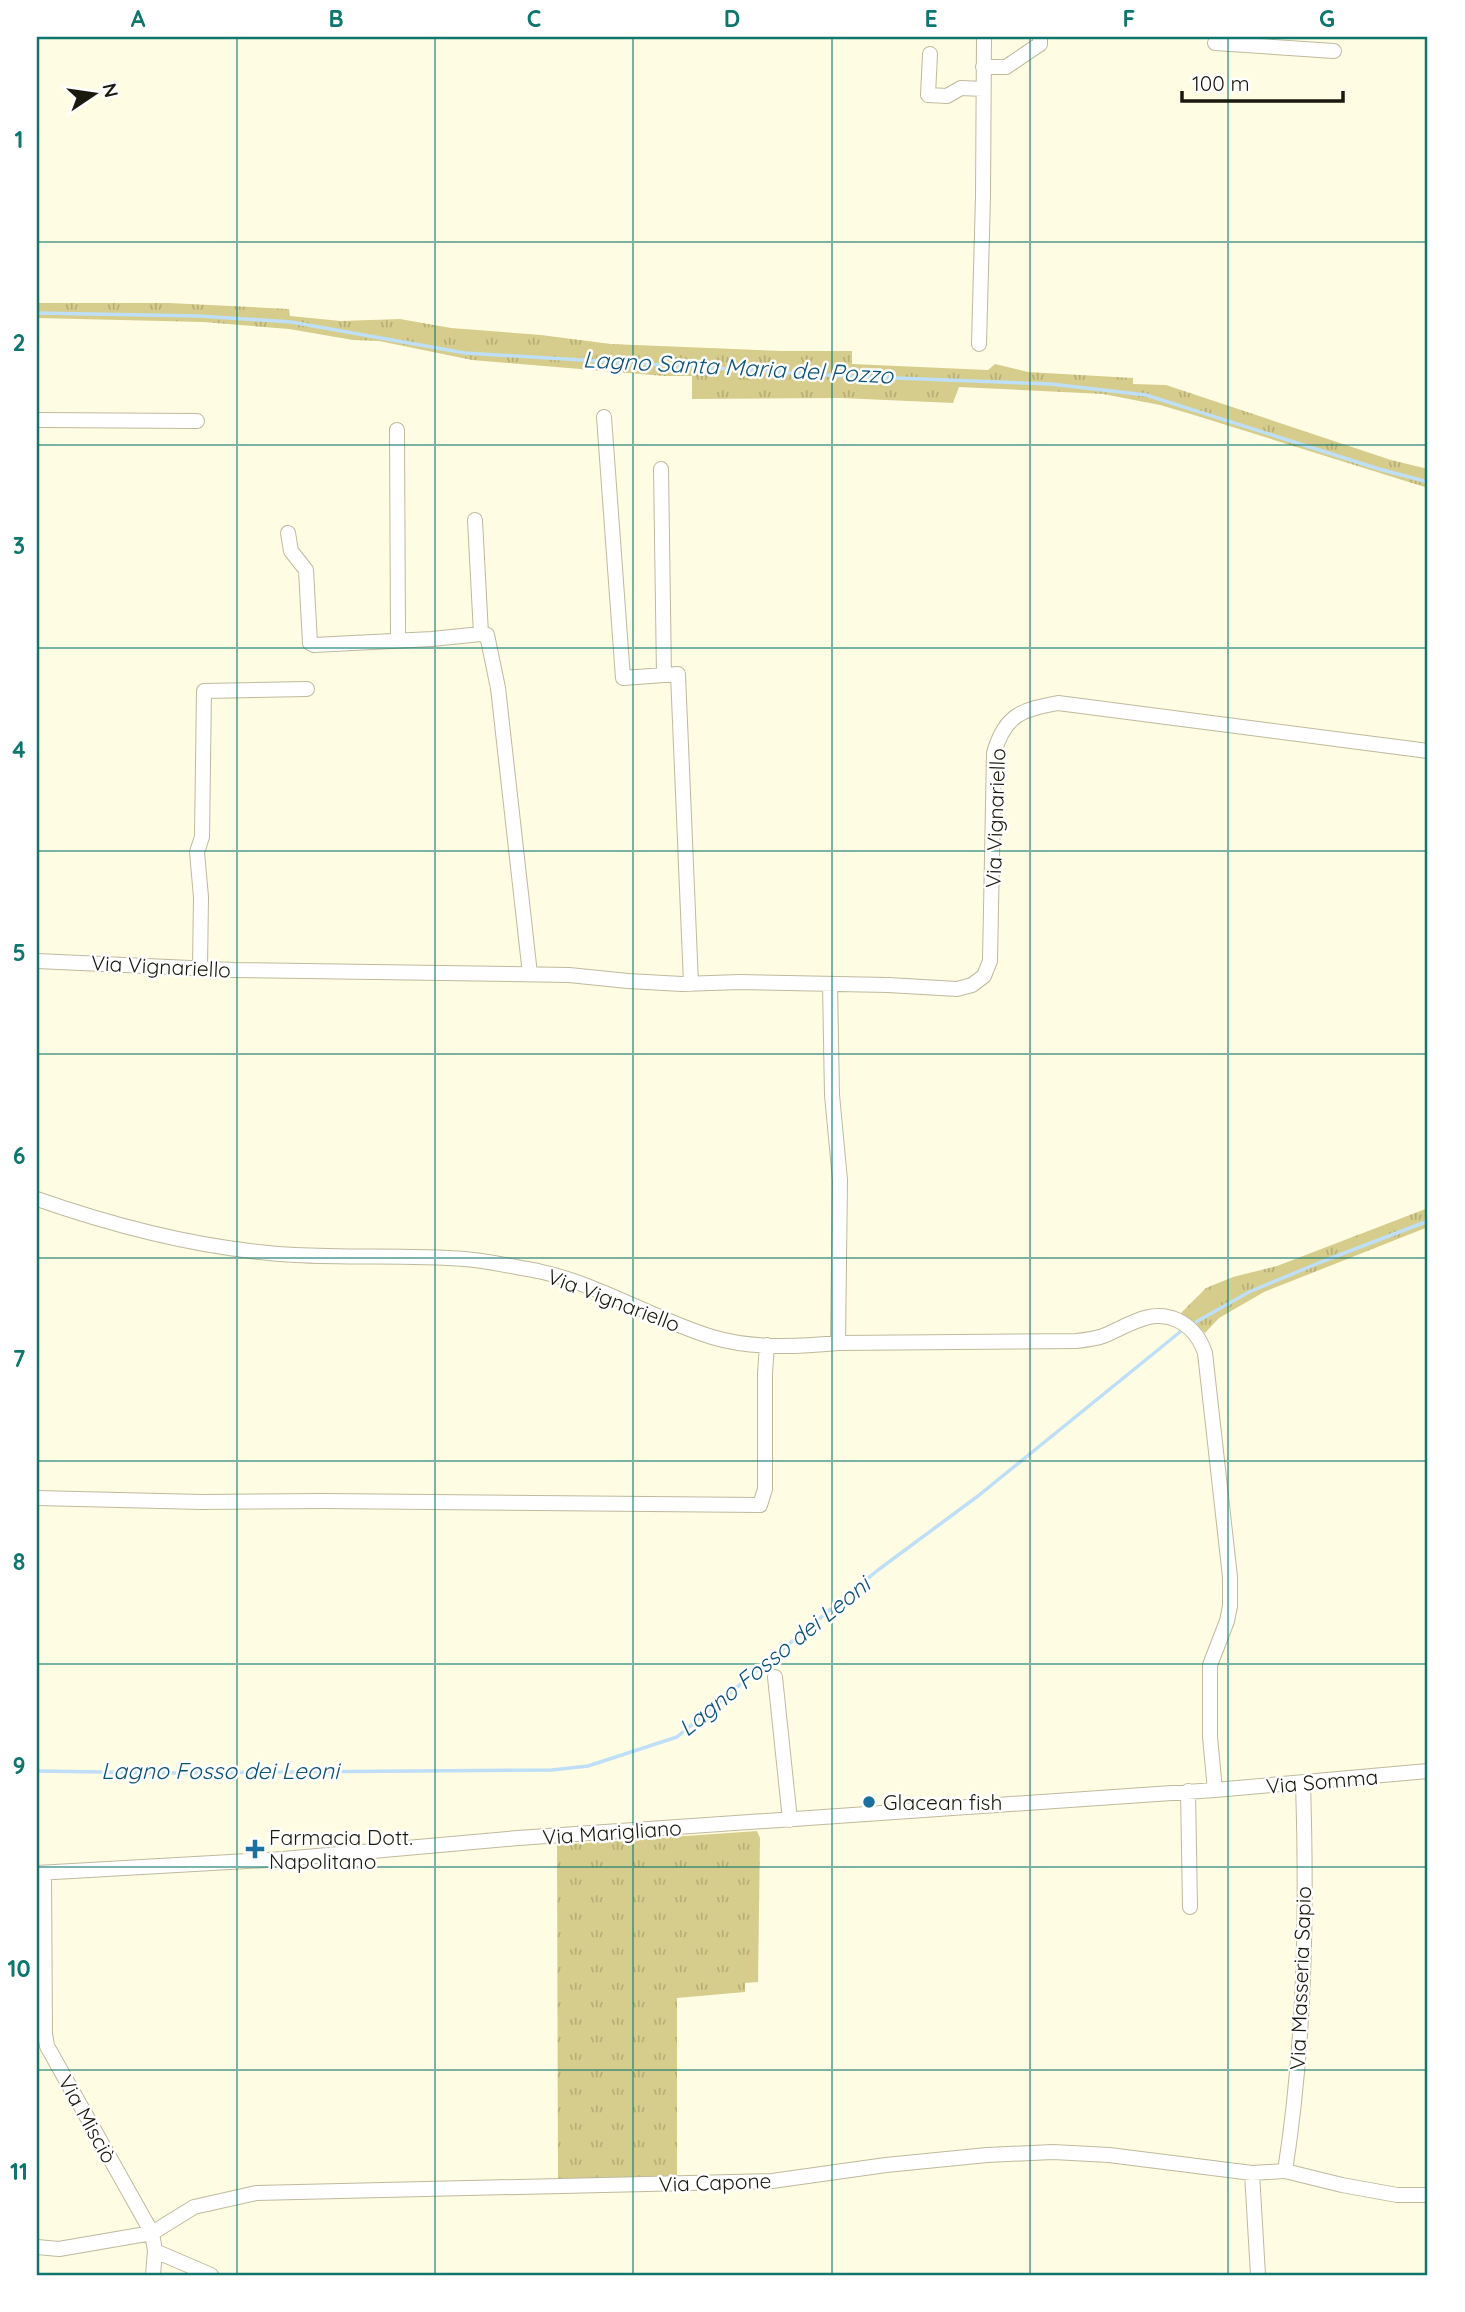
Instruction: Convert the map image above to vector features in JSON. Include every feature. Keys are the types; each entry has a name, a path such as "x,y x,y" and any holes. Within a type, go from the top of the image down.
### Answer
{"street":[{"path":"979,344 984,196 984,37"},
{"path":"983,67 1006,67 1040,44 1040,37"},
{"path":"1215,43 1334,51"},
{"path":"930,54 928,95 947,96 961,88 983,89"},
{"path":"604,418 623,678 678,674 691,984"},
{"path":"37,420 197,421"},
{"path":"397,430 398,639"},
{"path":"661,469 664,675"},
{"path":"475,520 481,634"},
{"path":"288,533 291,551 306,570 310,643 314,645 487,635 498,688 530,974"},
{"path":"200,968 201,897 197,852 202,837 204,691 307,690"},
{"name":"Via Vignariello","path":"37,961 402,974 569,975 691,984 740,982 957,989 972,985 985,976 990,961 994,753 999,736 1009,722 1024,710 1058,703 1428,751"},
{"path":"830,984 832,1095 840,1180 838,1343"},
{"name":"Via Vignariello","path":"37,1199 118,1225 167,1238 214,1246 295,1255 468,1259 541,1272 590,1288 713,1337 767,1345 1076,1341 1103,1336 1133,1321 1149,1317 1160,1316 1181,1322 1192,1330 1205,1353 1227,1558 1230,1606 1210,1665 1210,1737 1215,1790"},
{"path":"37,1497 202,1503 324,1501 760,1505 765,1489 767,1345"},
{"path":"775,1677 790,1820"},
{"name":"Via Somma","path":"1215,1790 1428,1771"},
{"name":"Via Masseria Sapio","path":"1285,2171 1294,2117 1304,1951 1303,1783"},
{"name":"Via Marigliano","path":"41,1873 283,1859 518,1838 1215,1790"},
{"path":"1188,1791 1191,1907"},
{"name":"Via Misciò","path":"41,1873 47,2046 152,2234 155,2251 153,2275"},
{"name":"Via Capone","path":"152,2234 194,2207 256,2193 772,2181 886,2165 1053,2152 1109,2155 1251,2174 1285,2171 1342,2185 1397,2194 1428,2195"},
{"path":"1251,2174 1258,2275"},
{"path":"37,2247 60,2249 152,2234"},
{"path":"155,2251 211,2275"}],"green space":[{"path":"37,303 169,303 289,309 290,316 341,321 400,319 451,328 611,344 852,351 852,364 988,370 995,364 1028,372 1133,378 1133,384 1166,385 1391,460 1428,469 1428,488 1160,405 1103,394 959,387 953,403 841,398 692,399 692,376 472,360 379,341 353,340 289,329 203,322 37,318"},
{"path":"1428,1208 1428,1227 1264,1292 1219,1318 1205,1333 1189,1318 1180,1314 1206,1288 1233,1277 1277,1266"},
{"path":"757,1831 760,1838 758,1982 745,1983 745,1992 677,1998 677,2180 558,2183 557,1845"}],"waterway":[{"name":"Lagno Santa Maria del Pozzo","path":"37,313 199,316 291,322 465,353 844,376 1051,384 1146,395 1428,482"},
{"name":"Lagno Fosso dei Leoni","path":"1196,1322 1249,1292 1428,1221"},
{"name":"Lagno Fosso dei Leoni","path":"37,1771 169,1773 552,1770 588,1766 677,1737 878,1570 978,1496 1180,1332"}],"place":[{"name":"Glacean fish","path":"869,1802"},
{"name":"Farmacia Dott. Napolitano","path":"255,1849"}]}
